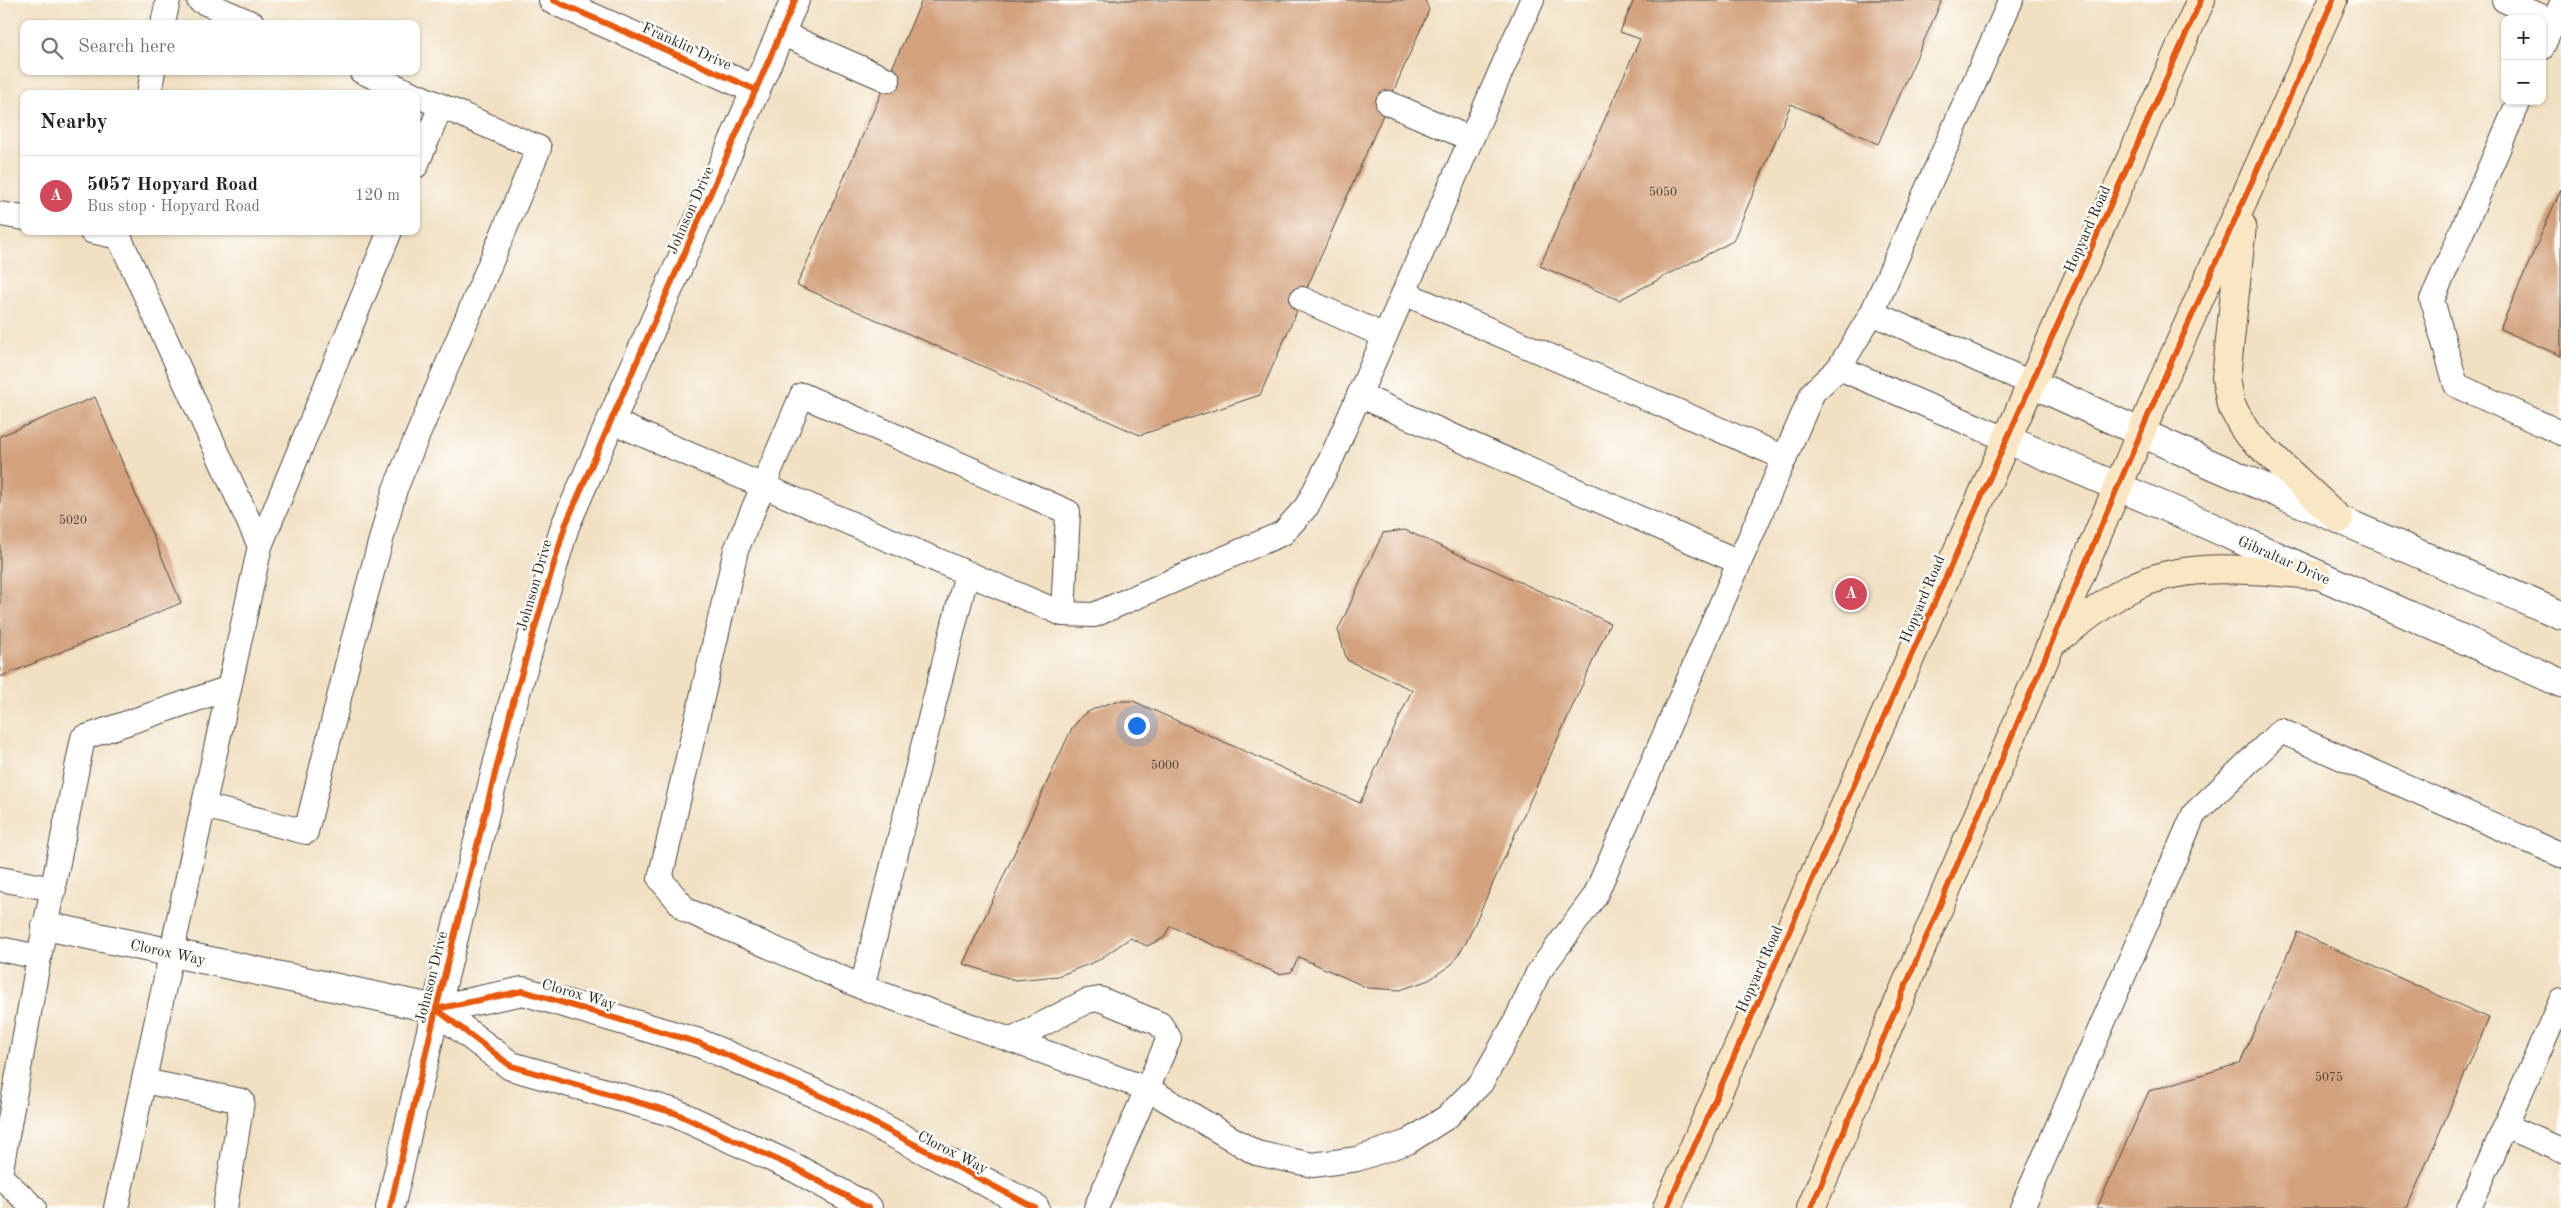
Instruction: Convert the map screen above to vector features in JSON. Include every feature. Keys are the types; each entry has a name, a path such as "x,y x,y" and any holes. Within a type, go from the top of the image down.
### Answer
{"main road":[{"name":"Hopyard Road","path":"1667,1208 2202,0"},
{"path":"1811,1208 2142,433 2333,0"},
{"path":"2244,202 2226,378 2231,405 2246,432 2339,519"},
{"path":"2053,642 2128,590 2164,574 2202,568 2317,575"}],"street":[{"name":"Franklin Drive","path":"553,0 756,90"},
{"name":"Johnson Drive","path":"390,1208 436,1009 512,706 565,526 794,0"},
{"path":"2031,383 2561,615"},
{"name":"Gibraltar Drive","path":"2006,439 2561,683"},
{"name":"Clorox Way","path":"46,926 436,1009 523,991 699,1043 828,1099 1035,1208"},
{"name":"Clorox Way","path":"436,1009 511,1066 676,1113 796,1168 868,1208"}],"lane":[{"path":"164,20 168,0"},
{"path":"199,0 244,20"},
{"path":"611,421 1064,614 1094,615 1283,533 1307,506 1332,457 1532,0"},
{"path":"1064,614 1068,512 802,394 736,550 660,879 686,910 862,987 1148,1089 1256,1153 1313,1165 1357,1159 1408,1142 1447,1117 1481,1083 1515,1023 1538,973 1595,896 1813,392 1838,368 1872,313 2012,0"},
{"path":"2504,0 2559,17 2546,41"},
{"path":"781,33 888,80"},
{"path":"150,90 152,75"},
{"path":"370,75 404,90"},
{"path":"204,806 306,832 352,645 396,488 539,148 420,97"},
{"path":"1388,103 1471,139"},
{"path":"2517,105 2432,300 2456,385 2561,433"},
{"path":"420,156 441,106"},
{"path":"0,214 20,217"},
{"path":"119,235 260,546"},
{"path":"116,1208 260,546 388,235"},
{"path":"1404,293 1785,458"},
{"path":"1302,299 1385,336"},
{"path":"1872,313 2031,383"},
{"path":"1838,368 2006,439"},
{"path":"1359,395 1739,562"},
{"path":"862,987 966,573"},
{"path":"34,1208 0,1176 39,957 83,738 229,688"},
{"path":"2022,1208 2194,814 2281,731 2561,855"},
{"path":"0,879 54,888"},
{"path":"0,949 39,957"},
{"path":"1012,1040 1087,1001 1100,999 1160,1024 1169,1038 1096,1208"},
{"path":"2469,1208 2561,1001"},
{"path":"144,1080 242,1102 225,1208"},
{"path":"2506,1126 2561,1150"}],"building":[{"path":"922,0 1425,0 1429,10 1260,395 1140,435 797,285"},
{"path":"1634,0 1942,0 1878,144 1791,104 1733,241 1619,300 1540,266 1640,39 1620,32"},
{"path":"2561,189 2561,356 2500,329"},
{"path":"95,397 181,603 0,677 0,436"},
{"path":"1405,530 1610,623 1466,943 1452,964 1429,980 1400,990 1368,988 1299,957 1291,972 1279,974 1170,926 1164,938 1147,946 1130,938 1097,961 1058,976 1015,980 963,964 1072,728 1084,714 1096,708 1116,701 1133,701 1360,803 1412,690 1347,660 1338,630 1383,533"},
{"path":"2297,932 2489,1018 2407,1208 2097,1208 2149,1091 2240,1063"}],"cycle path":[{"path":"553,0 756,90"},
{"path":"390,1208 436,1009 512,706 565,526 795,0"},
{"path":"1667,1208 2201,0"},
{"path":"1811,1208 2165,376 2333,0"},
{"path":"436,1009 523,991 699,1043 828,1099 1035,1208"},
{"path":"436,1009 511,1066 675,1113 795,1168 868,1208"}],"place":[{"name":"5057 Hopyard Road","path":"1851,594"}]}
